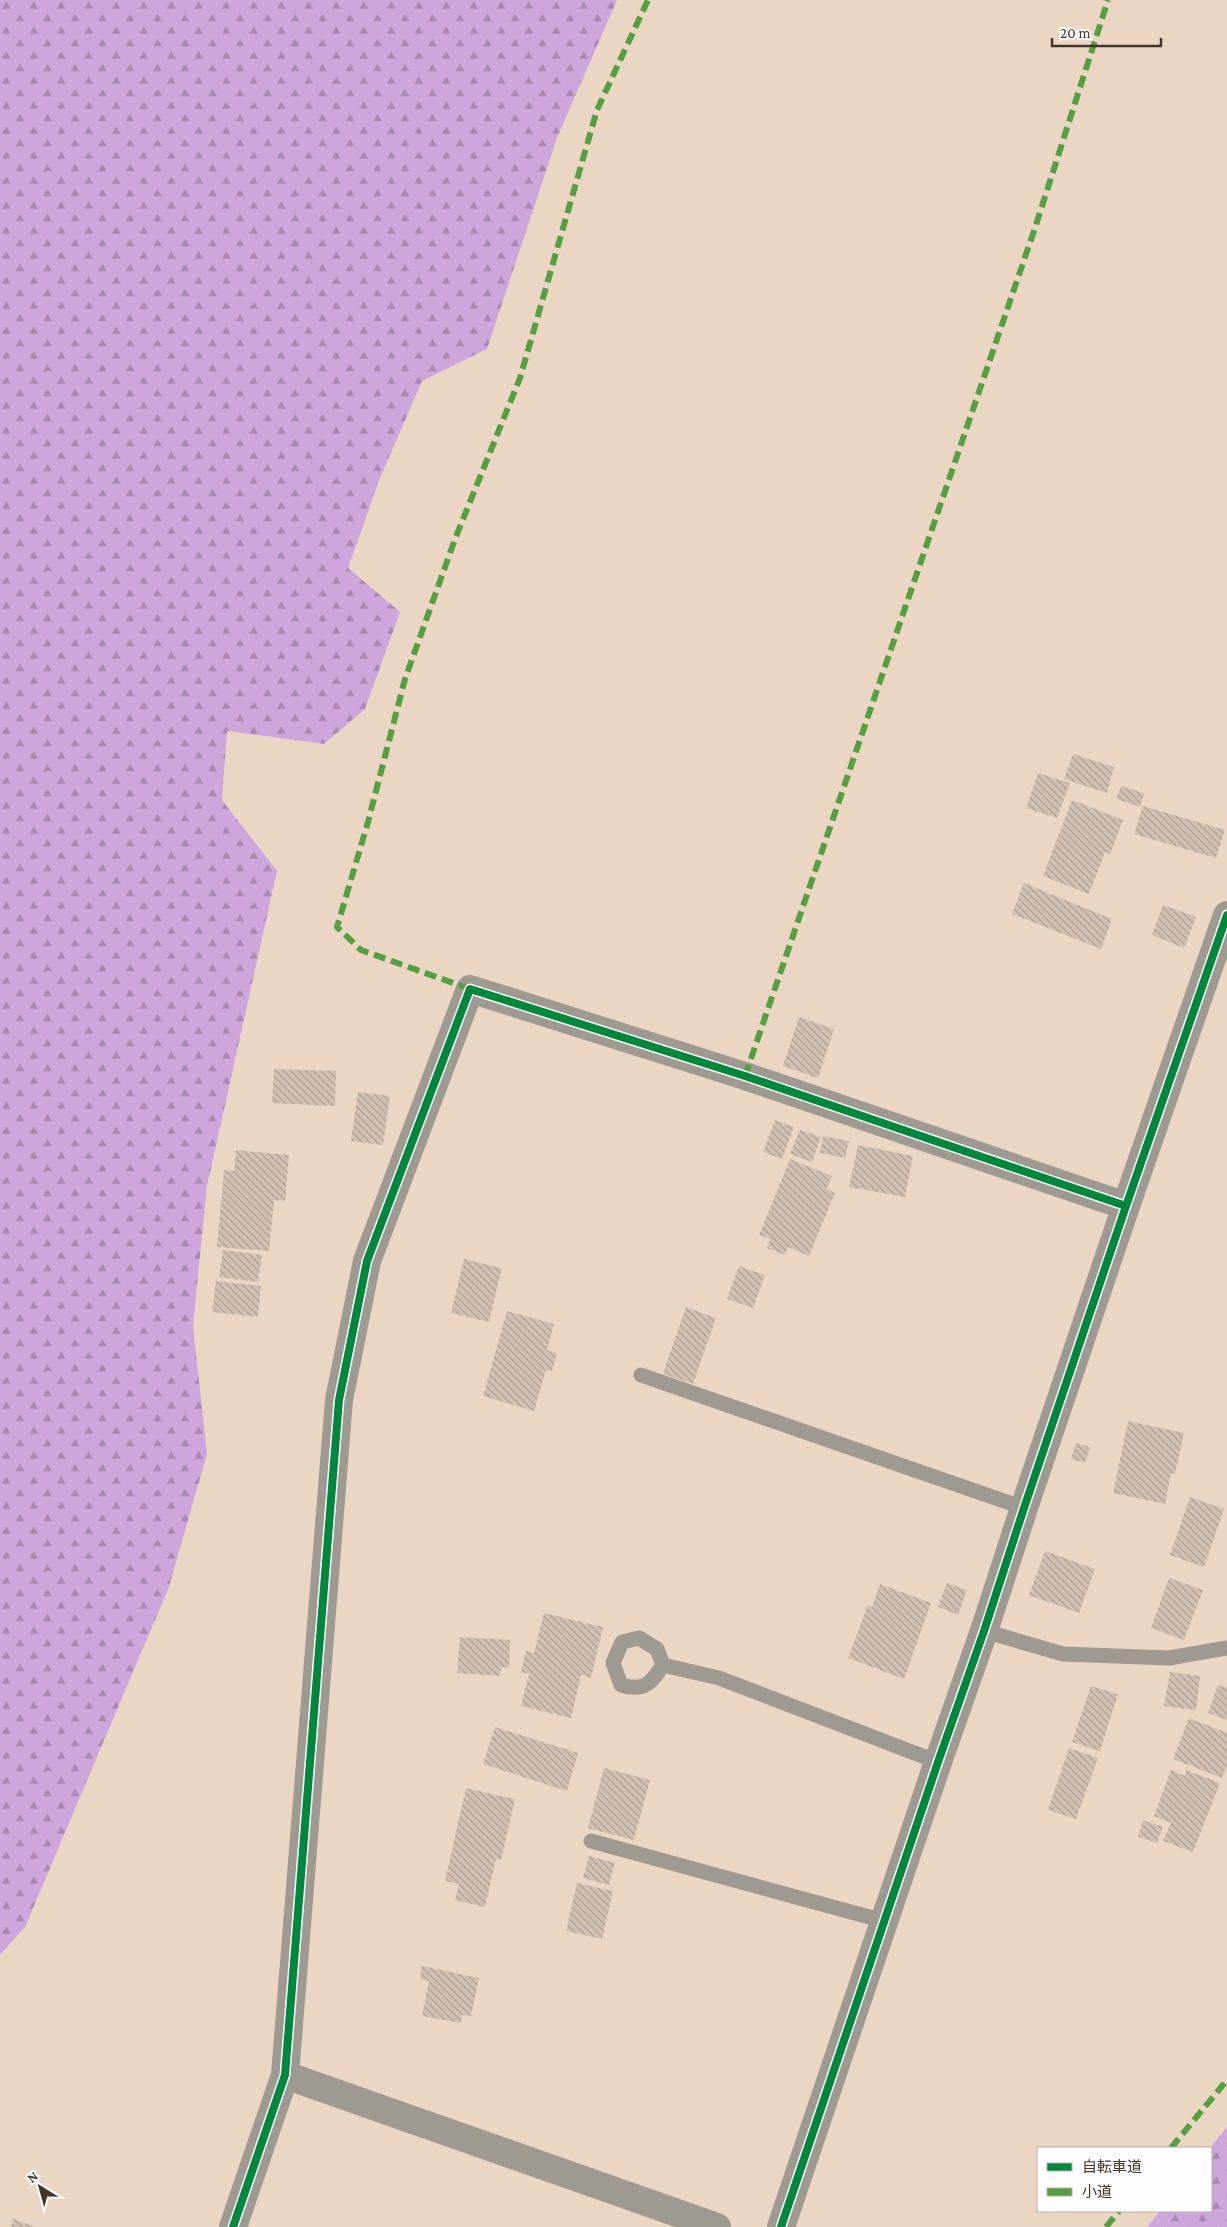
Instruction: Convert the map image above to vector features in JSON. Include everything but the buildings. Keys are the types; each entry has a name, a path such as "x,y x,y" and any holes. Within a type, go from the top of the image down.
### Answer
{"street":[{"path":"781,2227 984,1631 1126,1206 1227,915"},
{"path":"233,2227 285,2075 339,1400 367,1261 470,989 745,1076 1126,1206"},
{"path":"285,2075 717,2227"}],"lane":[{"path":"641,1375 1024,1508"},
{"path":"984,1631 1063,1654 1169,1658 1227,1648"},
{"path":"663,1665 719,1678 938,1762"},
{"path":"592,1841 884,1920"}],"green space":[{"path":"0,0 617,0 557,138 487,349 422,381 380,478 348,568 400,612 365,709 324,744 227,731 222,800 277,871 207,1186 193,1326 207,1454 169,1587 25,1927 0,1955"},
{"path":"1227,2127 1227,2227 1147,2227 1159,2212 1212,2212 1211,2147"}],"marked path":[{"path":"470,989 361,950 337,927 368,822 405,679 455,539 520,378 597,110 648,0"},
{"path":"745,1076 1035,228 1108,0"},
{"path":"1172,2147 1227,2080"},
{"path":"1106,2227 1118,2212"}],"cycle path":[{"path":"781,2227 984,1631 1126,1206 1227,915"},
{"path":"233,2227 285,2075 339,1400 367,1261 470,989 745,1076 1126,1206"}]}
